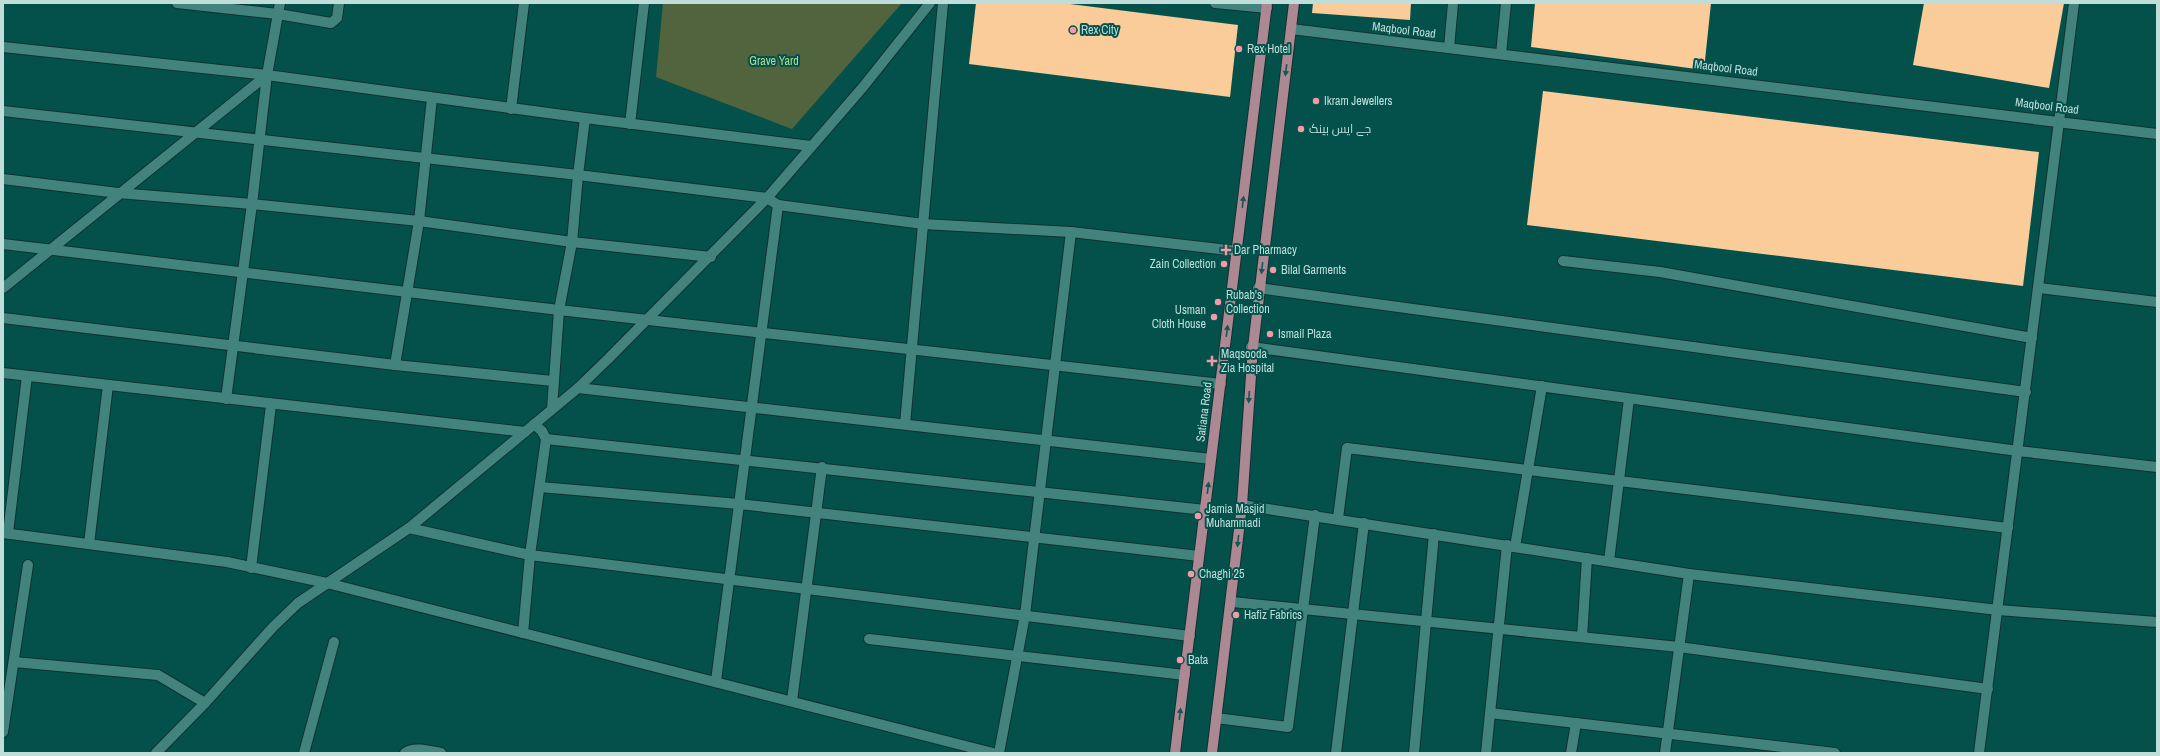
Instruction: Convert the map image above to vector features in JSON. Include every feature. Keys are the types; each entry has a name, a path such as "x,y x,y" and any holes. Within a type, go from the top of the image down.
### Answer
{"main road":[{"path":"1212,753 1232,602 1242,505 1252,347 1294,3"},
{"name":"Satiana Road","path":"1175,753 1267,5"}],"street":[{"path":"177,3 278,14 331,23 337,18 339,3"},
{"path":"226,399 252,204 267,75 280,3"},
{"path":"511,109 524,3"},
{"path":"630,124 644,3"},
{"path":"156,753 205,703 273,627 298,604 409,528 578,388 711,257 767,198 863,87 930,3"},
{"path":"905,424 943,3"},
{"path":"1220,3 1267,5"},
{"path":"1449,48 1453,3"},
{"path":"1501,54 1506,3"},
{"path":"1979,753 2026,392 2074,3"},
{"name":"Maqbool Road","path":"1291,29 2060,121 2157,134"},
{"path":"3,47 267,75 511,109 811,146"},
{"path":"3,288 118,193 267,75"},
{"path":"395,365 408,292 418,221 432,98"},
{"path":"3,111 578,175 767,198 778,205 923,224 1071,232 1237,251"},
{"path":"552,409 560,310 572,242 585,118"},
{"path":"3,179 118,193 252,204 418,221 572,242 711,257"},
{"path":"716,681 778,205"},
{"path":"999,753 1025,615 1071,232"},
{"path":"3,244 560,310 1221,384"},
{"path":"1563,261 1660,272 2032,338"},
{"path":"1259,288 2026,392"},
{"path":"2039,288 2157,302"},
{"path":"3,318 395,365 553,382"},
{"path":"1252,347 2018,451 2157,467"},
{"path":"3,373 272,405 525,432"},
{"path":"28,376 5,533 227,562 327,583 716,681 993,753"},
{"path":"88,544 108,385"},
{"path":"1486,753 1498,629 1511,546 1528,470 1542,386"},
{"path":"578,388 1211,459"},
{"path":"1609,561 1629,399"},
{"path":"251,568 272,405"},
{"path":"523,633 530,555 546,439 542,431 534,424"},
{"path":"546,439 822,467 1205,510"},
{"path":"1338,518 1347,448 2008,528"},
{"path":"792,701 822,467"},
{"path":"540,487 739,504 1200,556"},
{"path":"1242,505 1338,518 1689,574 1998,610 2157,622"},
{"path":"1216,718 1288,727 1315,515"},
{"path":"1336,753 1364,523"},
{"path":"409,528 530,555 1190,636"},
{"path":"1414,753 1434,534"},
{"path":"1582,638 1587,558"},
{"path":"3,732 28,565"},
{"path":"1665,753 1689,574"},
{"path":"1232,602 1679,647 1988,689"},
{"path":"870,639 1185,675"},
{"path":"304,753 334,642"},
{"path":"14,662 158,675 205,703"},
{"path":"1490,713 1835,753"},
{"path":"1571,753 1576,723"},
{"path":"405,753 409,750 415,750 441,753"}],"green space":[{"name":"Grave Yard","path":"663,3 902,3 792,129 656,77"}],"building":[{"path":"976,3 1062,3 1238,25 1230,97 969,64"},
{"path":"1313,3 1411,3 1410,20 1312,13"},
{"path":"1535,3 1711,3 1704,70 1531,47"},
{"path":"1924,3 2064,3 2049,88 1913,65"},
{"path":"1543,91 2039,152 2023,286 1527,225"}],"place":[{"name":"Rex City","path":"1073,30"},
{"name":"Rex Hotel","path":"1239,49"},
{"name":"Ikram Jewellers","path":"1316,101"},
{"name":"جے ایس بینک","path":"1301,129"},
{"name":"Dar Pharmacy","path":"1226,250"},
{"name":"Zain Collection","path":"1224,264"},
{"name":"Bilal Garments","path":"1273,270"},
{"name":"Rubab's Collection","path":"1218,302"},
{"name":"Usman Cloth House","path":"1214,317"},
{"name":"Ismail Plaza","path":"1270,334"},
{"name":"Maqsooda Zia Hospital","path":"1212,361"},
{"name":"Jamia Masjid Muhammadi","path":"1198,516"},
{"name":"Chaghi 25","path":"1191,574"},
{"name":"Hafiz Fabrics","path":"1236,615"},
{"name":"Bata","path":"1180,660"}]}
